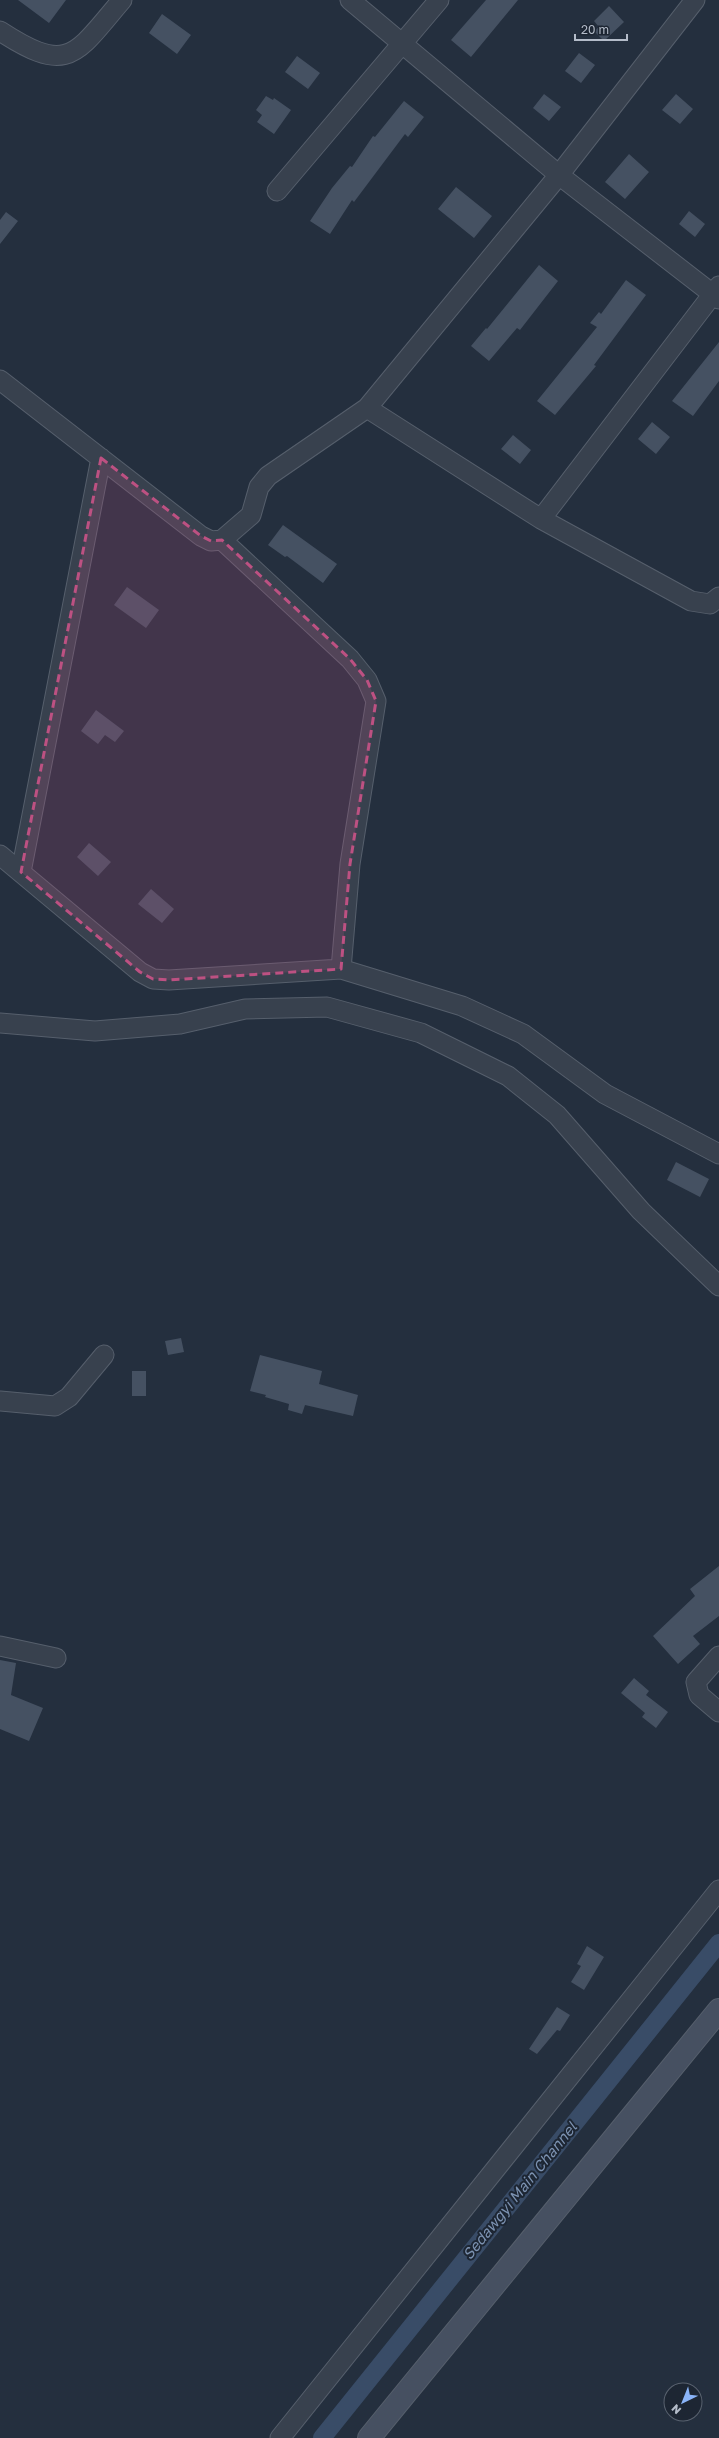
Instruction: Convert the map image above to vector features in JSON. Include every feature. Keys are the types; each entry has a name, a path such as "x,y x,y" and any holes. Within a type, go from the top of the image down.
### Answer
{"street":[{"path":"0,31 24,46 49,56 72,54 88,40 122,0"},
{"path":"350,0 559,175 717,293 541,519"},
{"path":"277,191 439,0"},
{"path":"0,380 201,536 211,541 222,540 251,515 259,487 268,476 367,408 559,175 695,0"},
{"path":"367,408 541,519 691,601 710,604 719,597"},
{"path":"21,872 101,458"},
{"path":"222,540 350,659 367,680 376,701 350,864 341,969"},
{"path":"0,855 140,972 153,979 169,980 341,969 462,1006 523,1034 605,1094 719,1154"},
{"path":"0,1023 95,1031 180,1024 245,1009 328,1007 421,1032 508,1076 557,1115 641,1211 719,1286"},
{"path":"0,1401 55,1406 69,1397 104,1355"},
{"path":"0,1646 56,1658"},
{"path":"719,1656 696,1682 699,1695 719,1712"},
{"path":"280,2438 719,1890"},
{"path":"369,2438 719,2010"}],"highlighted area":[{"path":"101,458 201,536 211,541 222,540 350,659 367,680 376,701 350,864 341,969 169,980 153,979 140,972 21,872"}],"building":[{"path":"18,0 66,0 49,23"},
{"path":"486,0 518,0 471,57 451,40"},
{"path":"609,6 624,22 604,41 594,31 599,27 594,21"},
{"path":"162,14 191,35 177,54 149,33"},
{"path":"579,53 595,65 581,83 565,71"},
{"path":"297,56 320,73 308,89 285,72"},
{"path":"544,94 561,107 549,121 533,108"},
{"path":"676,94 693,109 680,124 662,110"},
{"path":"266,96 273,100 274,98 291,110 274,134 257,122 262,115 256,110"},
{"path":"404,101 424,117 408,137 405,134 354,202 352,200 330,234 310,221 332,188 350,166 352,167 373,136 375,137"},
{"path":"629,154 649,172 625,199 605,182"},
{"path":"456,187 492,216 474,238 438,209"},
{"path":"689,211 705,224 695,237 679,224"},
{"path":"6,212 18,221 0,244 0,220"},
{"path":"539,265 558,281 520,330 517,328 489,361 471,346 486,328 487,329"},
{"path":"626,280 646,295 594,365 596,366 555,415 537,401 597,327 590,323 599,312 601,314"},
{"path":"719,342 719,381 693,416 672,401"},
{"path":"652,422 670,437 656,454 638,439"},
{"path":"513,435 531,450 520,464 501,449"},
{"path":"283,525 337,564 323,583 287,556 285,557 268,545"},
{"path":"127,587 159,610 146,628 114,605"},
{"path":"96,710 124,731 115,742 105,735 98,744 81,731"},
{"path":"89,843 111,862 98,876 77,857"},
{"path":"151,889 174,909 162,923 138,904"},
{"path":"676,1162 709,1179 700,1197 667,1180"},
{"path":"181,1338 184,1352 168,1355 165,1341"},
{"path":"260,1355 322,1371 319,1384 358,1395 353,1416 305,1405 302,1414 288,1410 289,1404 265,1397 266,1395 250,1391"},
{"path":"132,1371 146,1371 146,1396 132,1396"},
{"path":"719,1566 719,1616 693,1636 700,1644 678,1664 653,1636 695,1596 690,1589"},
{"path":"0,1660 16,1663 11,1695 43,1708 29,1741 0,1729"},
{"path":"634,1678 649,1691 646,1695 668,1712 656,1728 642,1717 645,1713 621,1693"},
{"path":"587,1946 604,1957 584,1990 571,1982 581,1966 577,1964"},
{"path":"557,2007 570,2015 560,2031 557,2030 537,2054 529,2049"}],"waterway":[{"name":"Sedawgyi Main Channel","path":"322,2438 719,1943"}]}
